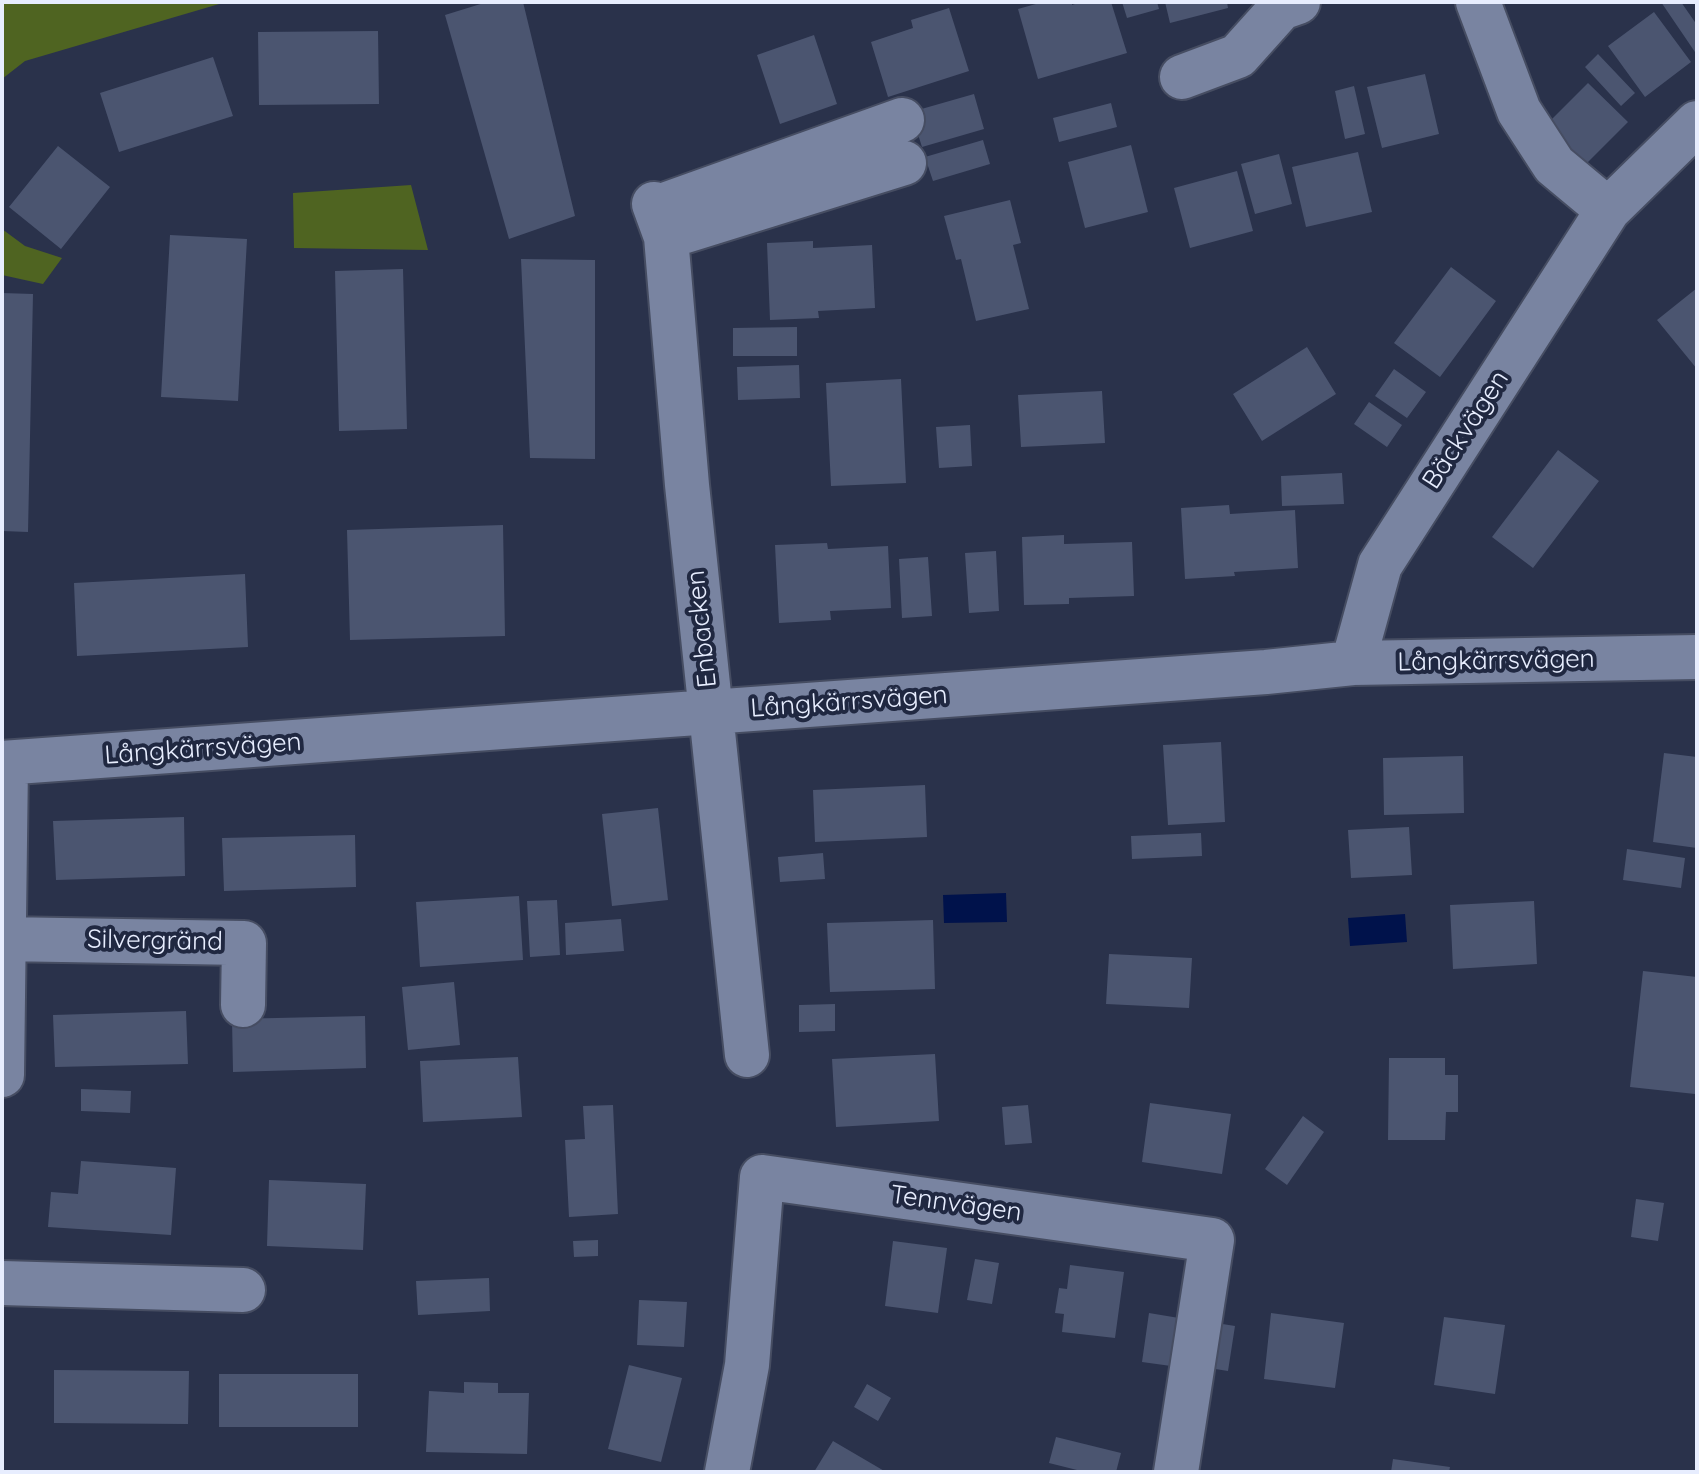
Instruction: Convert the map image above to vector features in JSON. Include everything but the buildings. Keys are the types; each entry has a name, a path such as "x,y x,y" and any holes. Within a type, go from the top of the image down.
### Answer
{"street":[{"path":"1182,77 1238,56 1281,8 1298,2"},
{"path":"1478,2 1519,111 1554,165 1608,210"},
{"name":"Bäckvägen","path":"1353,663 1380,565 1608,210 1697,123"},
{"name":"Enbacken","path":"747,1055 659,216 903,142"},
{"name":"Långkärrsvägen","path":"4,763 1266,672 1353,663 1697,657"},
{"path":"2,1075 4,763"},
{"name":"Silvergränd","path":"3,939 244,943 243,1005"},
{"name":"Tennvägen","path":"727,1472 747,1365 762,1177 1212,1240 1176,1472"},
{"path":"2,1283 243,1290"}],"green space":[{"path":"2,2 226,2 25,61 2,79"},
{"path":"411,185 428,250 294,248 293,193"},
{"path":"2,229 25,246 62,258 43,284 2,275"}],"shaded area":[{"path":"1006,893 1007,922 944,923 943,895"},
{"path":"1405,914 1407,942 1350,946 1348,918"}]}
